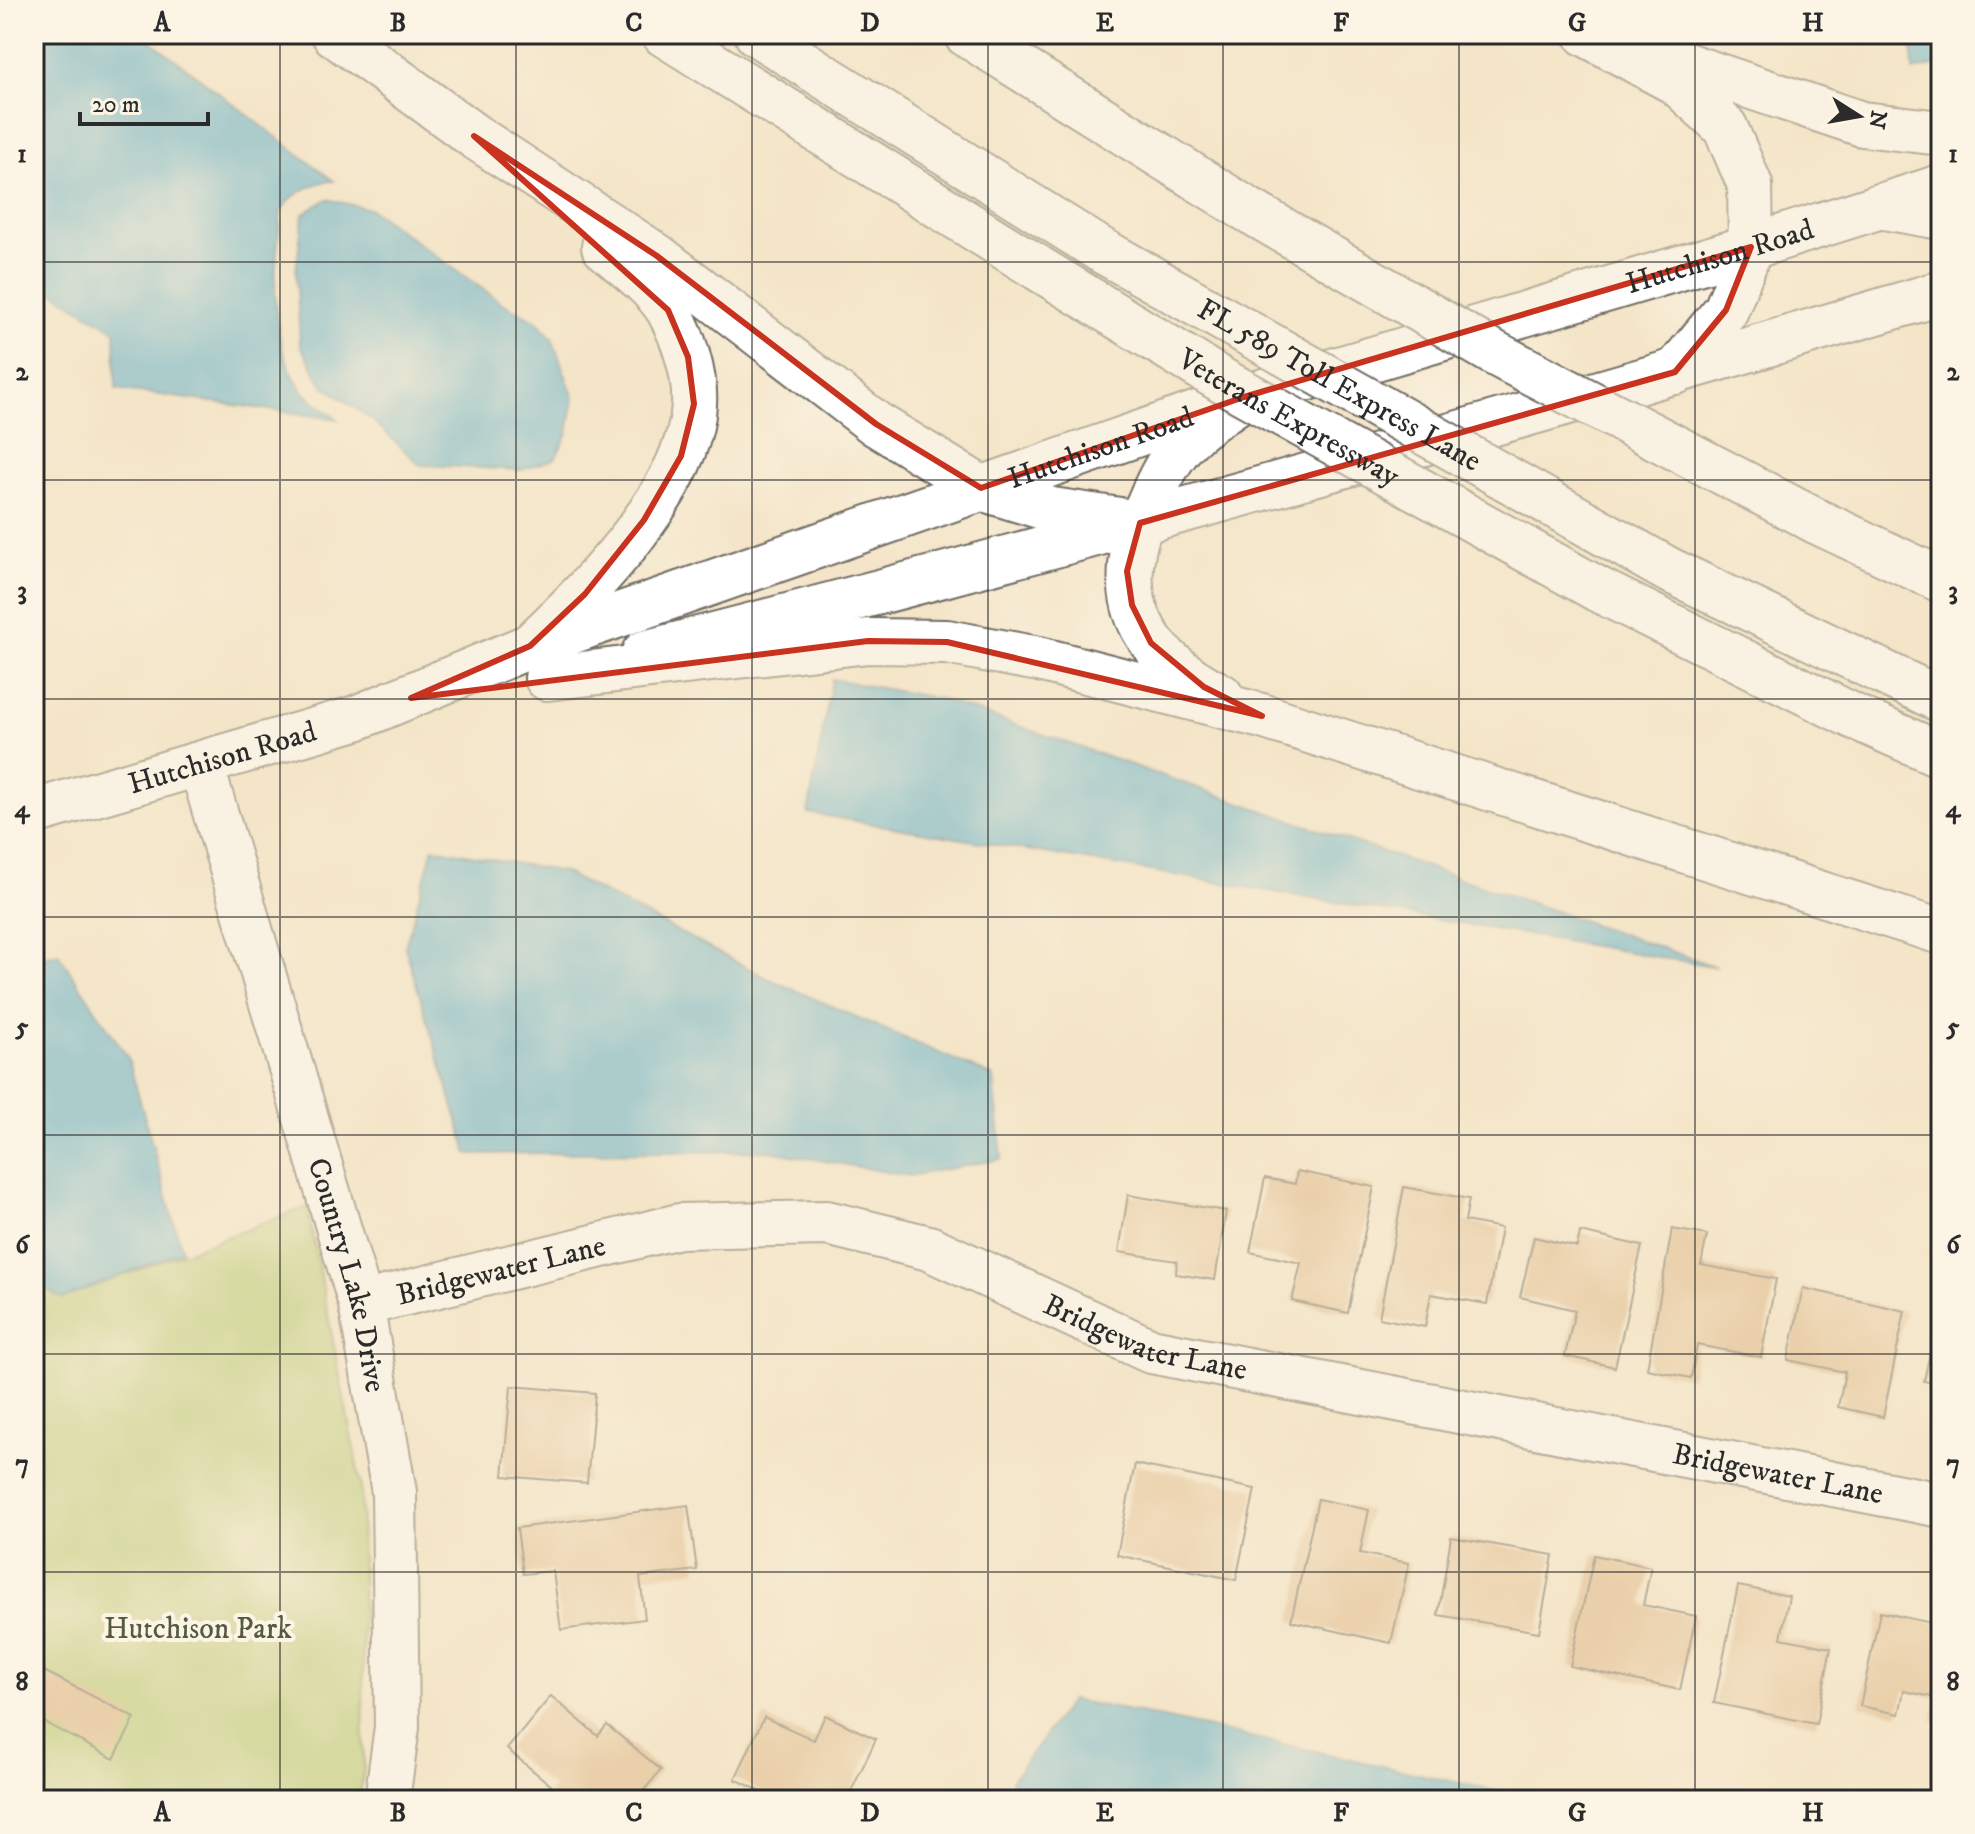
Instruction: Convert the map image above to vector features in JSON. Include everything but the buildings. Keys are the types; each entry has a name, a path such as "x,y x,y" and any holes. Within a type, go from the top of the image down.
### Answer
{"main road":[{"path":"334,34 474,136 657,256 876,424 981,488 1052,510 1140,523"},
{"name":"Veterans Expressway","path":"664,34 1223,381 1599,590 1855,717 1941,755"},
{"name":"FL 589 Toll Express Lane","path":"757,34 1101,250 1667,569 1941,700"},
{"path":"966,34 1243,207 1496,354 1816,521 1941,580"},
{"path":"1586,34 1677,83 1725,127 1750,185 1751,247 1726,310 1675,372"},
{"path":"1599,34 1862,124 1941,133"},
{"path":"474,136 641,279 668,310 688,357 694,404 681,456 644,520 585,594 539,662"},
{"name":"Hutchison Road","path":"539,662 981,488 1244,397 1751,247 1941,187"},
{"path":"1879,206 1941,217"},
{"name":"Hutchison Road","path":"34,812 539,662 1140,523 1675,372 1941,293"},
{"path":"1244,397 1192,434 1162,473 1140,523 1127,571 1132,605 1151,643 1204,687 1262,716"},
{"path":"539,662 868,641 947,642 1039,659 1262,716 1941,932"},
{"name":"Country Lake Drive","path":"201,764 361,1304 394,1492 397,1727 387,1800"},
{"name":"Bridgewater Lane","path":"361,1304 679,1226 827,1223 929,1248 1151,1351 1941,1505"}],"highlighted area":[{"path":"474,136 657,256 876,424 981,488 1244,397 1751,247 1726,310 1675,372 1140,523 1127,571 1132,605 1151,643 1204,687 1262,716 947,642 868,641 411,698 530,646 585,594 644,520 681,456 694,404 688,357 668,310"}],"green space":[{"name":"Hutchison Park","path":"307,1207 361,1486 364,1769 359,1800 34,1800 34,1281 62,1298"}],"water":[{"path":"34,34 142,34 334,181 304,190 281,211 275,281 278,327 291,371 303,391 337,419 116,389 115,331 34,280"},
{"path":"1911,34 1941,34 1941,64 1913,71"},
{"path":"327,199 370,209 505,305 536,320 552,338 574,398 568,433 555,459 521,470 420,465 373,421 323,385 300,345 296,272 303,214"},
{"path":"832,679 940,699 1717,967 808,813"},
{"path":"433,848 563,872 767,978 994,1077 1002,1159 909,1176 769,1151 468,1154 405,947"},
{"path":"58,953 128,1058 182,1251 62,1299 34,1281 34,960"},
{"path":"1071,1700 1537,1800 1024,1800 1011,1781"}]}
